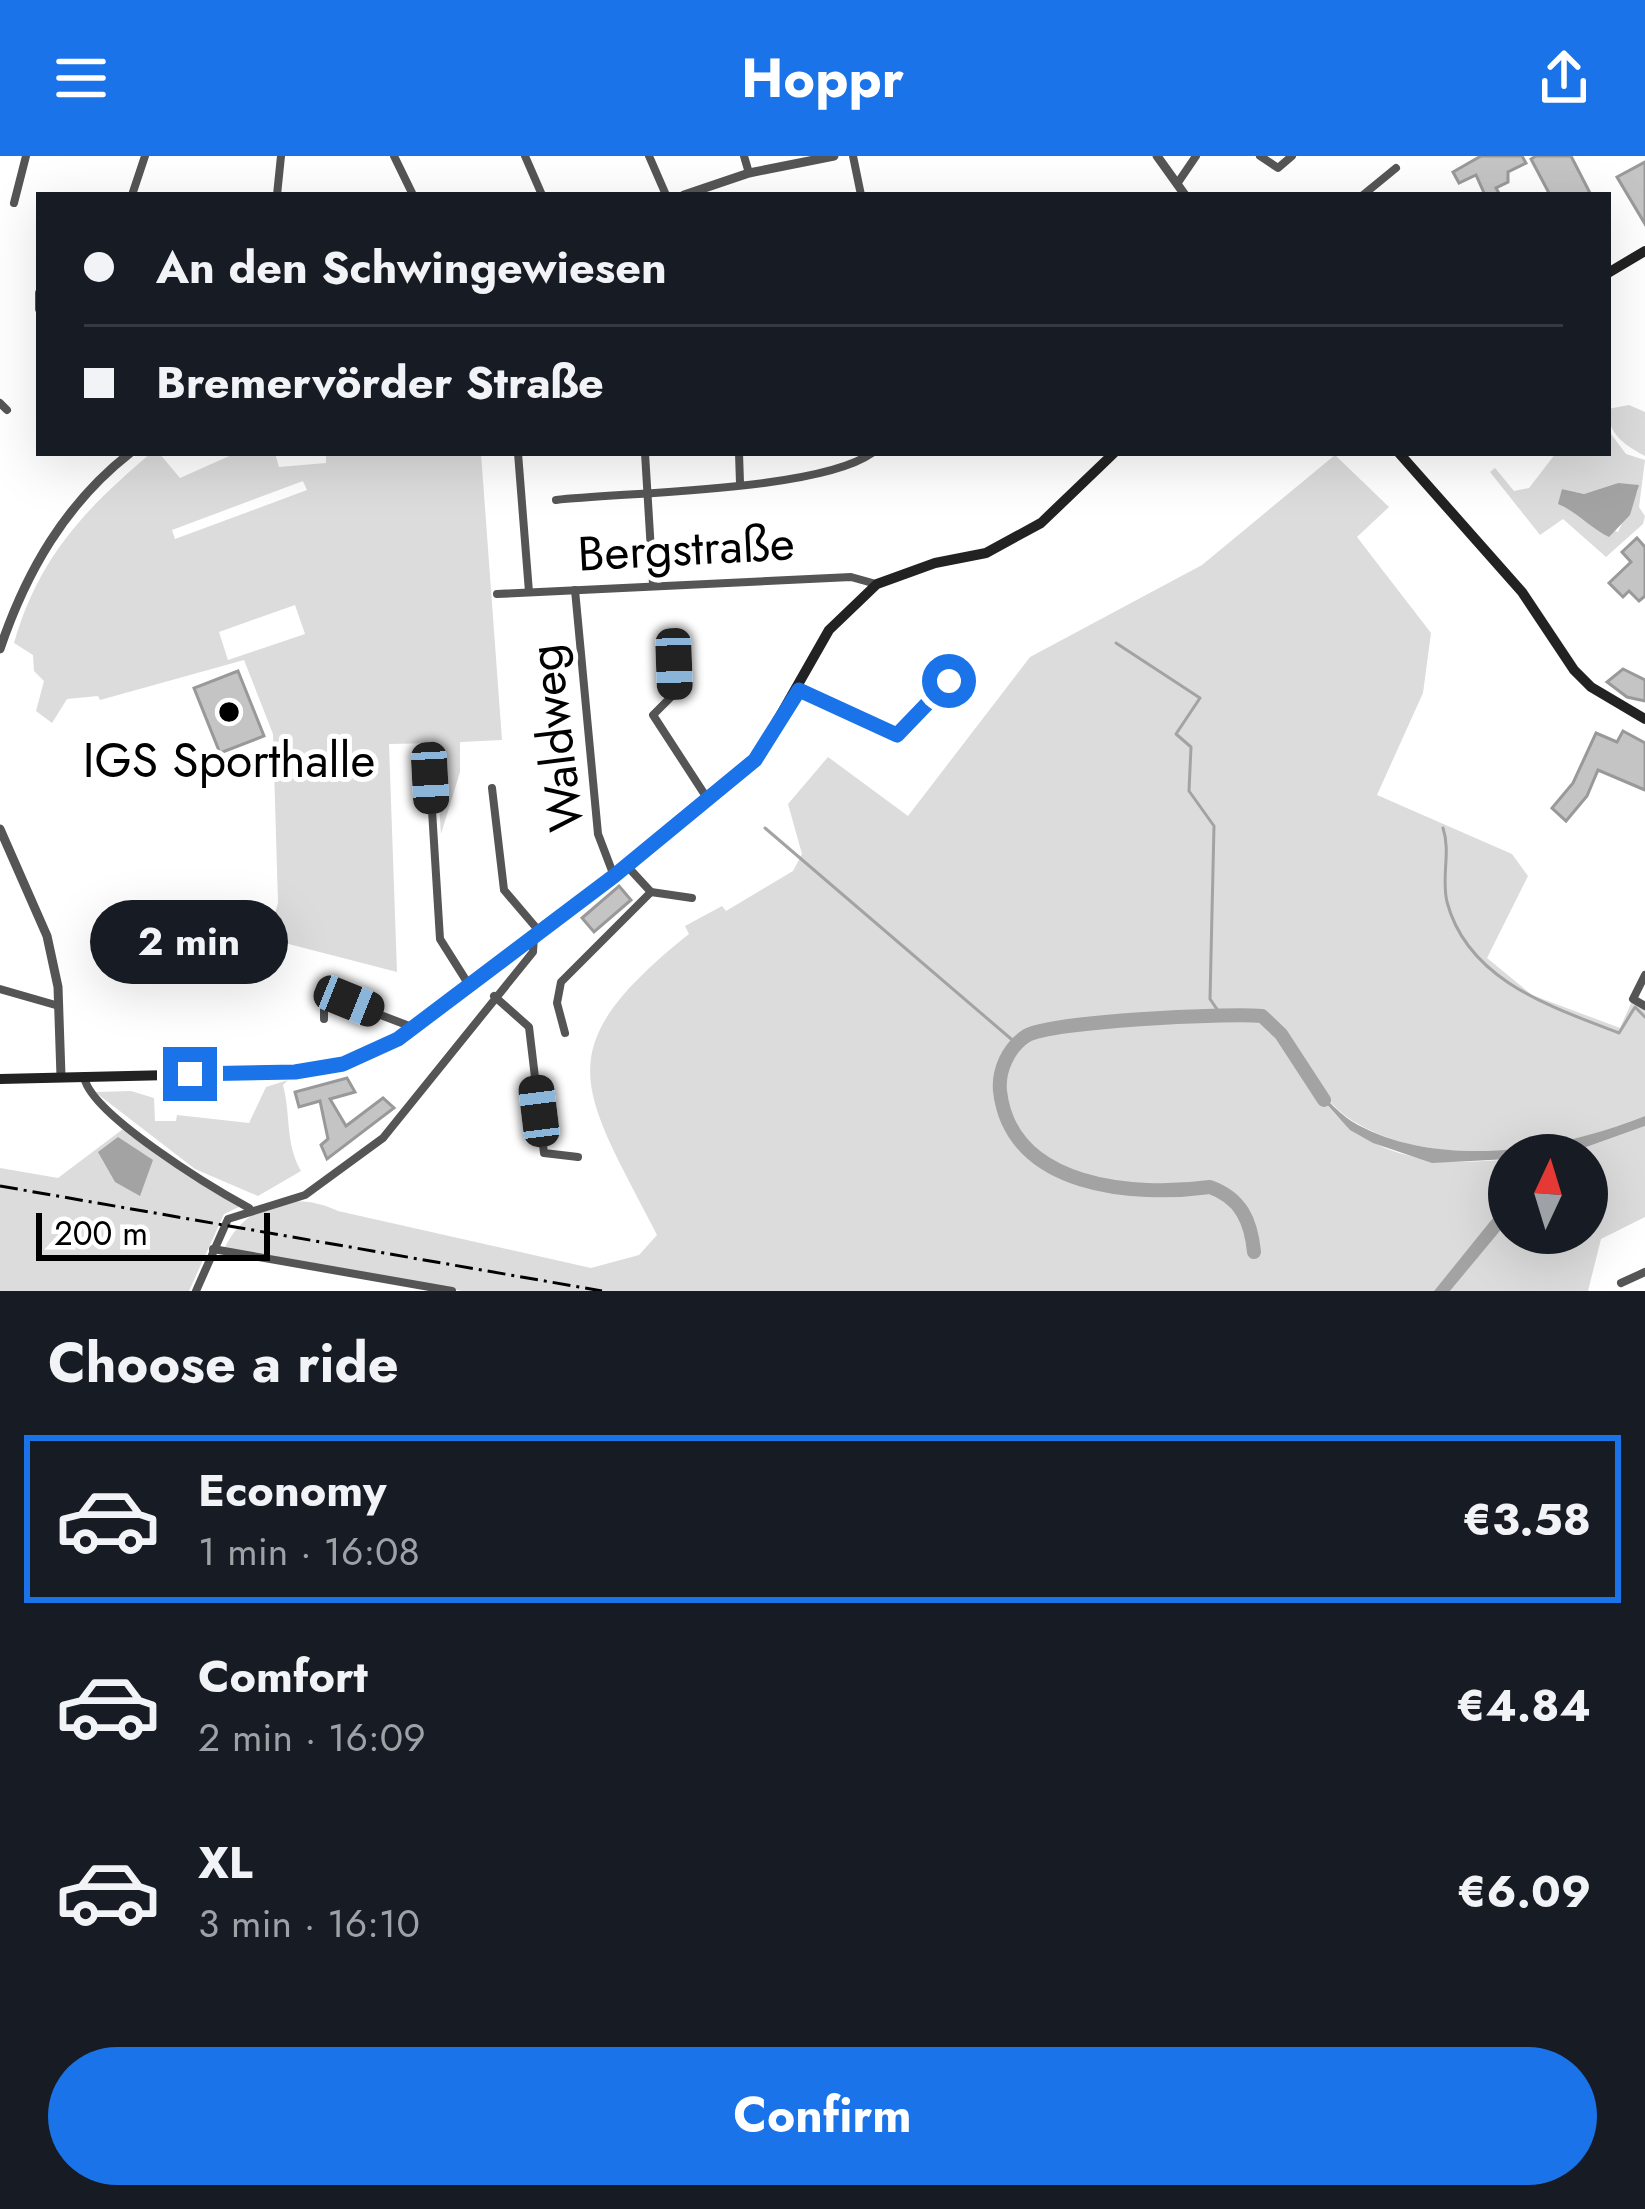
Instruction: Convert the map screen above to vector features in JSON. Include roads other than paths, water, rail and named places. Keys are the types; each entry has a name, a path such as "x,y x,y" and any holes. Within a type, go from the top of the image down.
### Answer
{"main road":[{"path":"1611,271 1645,251"},
{"path":"0,1079 61,1076 84,1081 295,1072 343,1064 413,1028 627,866 755,760 799,690 829,630 877,584 935,563 986,553 1041,523 1111,456"},
{"path":"1402,456 1522,592 1574,670 1591,687 1645,719"}],"street":[{"path":"14,202 26,156"},
{"path":"133,192 145,156"},
{"path":"278,192 281,156"},
{"path":"394,156 412,192"},
{"path":"525,156 541,192"},
{"path":"649,156 665,192"},
{"path":"744,156 749,173"},
{"path":"693,192 749,173 834,156"},
{"path":"854,156 860,192"},
{"path":"1156,156 1183,192"},
{"path":"1177,184 1196,156"},
{"path":"1260,156 1278,168 1292,156"},
{"path":"1367,192 1396,168"},
{"path":"0,649 43,547 94,485 127,456"},
{"path":"518,456 529,592"},
{"path":"645,456 653,584"},
{"path":"739,456 740,483"},
{"path":"556,500 740,483 854,465 868,456"},
{"name":"Bergstraße","path":"497,594 851,577 877,584"},
{"name":"Waldweg","path":"575,590 598,834 614,876"},
{"path":"673,634 675,693 653,715 707,798"},
{"path":"799,690 897,735 949,681"},
{"path":"430,778 440,939 469,985"},
{"path":"196,1291 228,1219 250,1208 305,1195 383,1138 431,1085 533,952 537,933 504,890 492,788"},
{"path":"0,829 47,936 58,1006 61,1076"},
{"path":"627,866 651,892"},
{"path":"565,1033 557,1004 561,982 651,892 683,892 692,898"},
{"path":"1645,975 1633,999 1645,1006"},
{"path":"0,989 58,1006"},
{"path":"494,997 529,1027 544,1153 578,1157"},
{"path":"324,1019 324,1008 336,998 413,1028"},
{"path":"84,1081 139,1136 250,1208"},
{"path":"213,1249 452,1291"},
{"path":"1621,1283 1645,1272"}],"waterway":[{"path":"1116,643 1200,698 1176,734 1191,747 1189,791 1214,826 1210,999 1221,1015"},
{"path":"765,828 1017,1044"},
{"path":"1443,828 1447,902 1473,952 1493,971 1541,1001 1619,1033 1635,1007 1645,1017"},
{"path":"1254,1252 1242,1212 1230,1197 1210,1187 1114,1187 1081,1180 1027,1149 1009,1124 1000,1091 1005,1061 1026,1036 1068,1026 1262,1016 1281,1034 1324,1100"}],"railway":[{"path":"0,1186 602,1291"}],"place":[{"name":"IGS Sporthalle","path":"229,712"}]}
